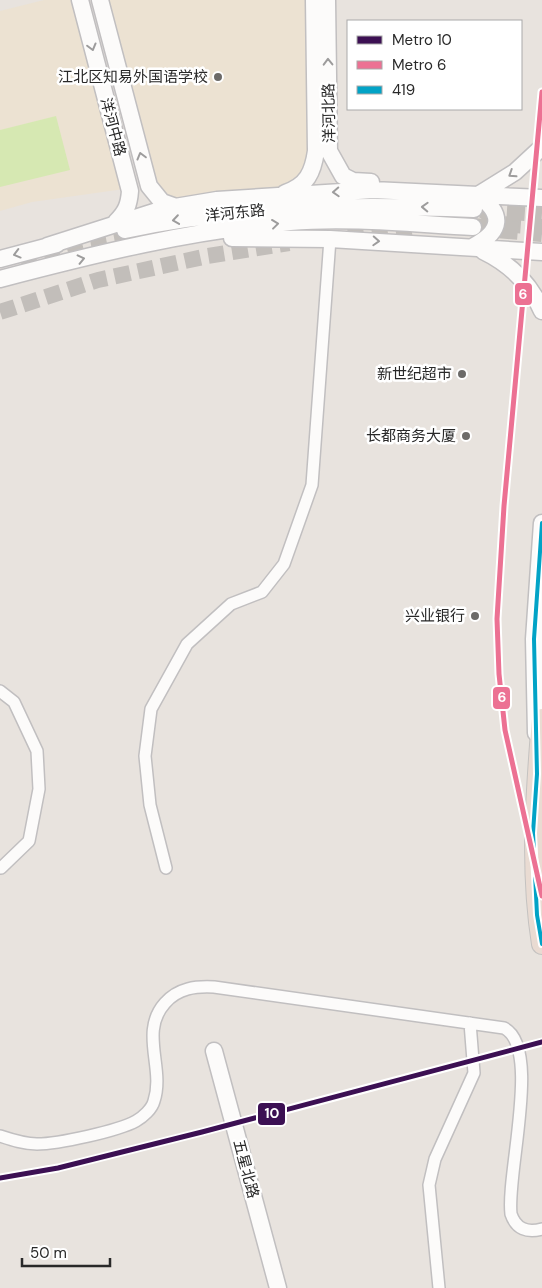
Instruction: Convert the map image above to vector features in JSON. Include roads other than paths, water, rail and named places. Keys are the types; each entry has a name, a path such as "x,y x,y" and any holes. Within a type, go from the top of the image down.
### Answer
{"highway":[{"path":"542,719 533,833 534,874 542,944"}],"street":[{"name":"洋河中路","path":"80,0 130,191 129,204 124,214 116,222"},
{"name":"洋河中路","path":"100,0 149,186 162,202 176,207"},
{"name":"洋河北路","path":"277,195 296,190 304,184 310,177 314,166 316,151 314,0"},
{"name":"洋河北路","path":"327,0 329,151 335,166 342,176 353,181 374,182 447,193"},
{"path":"476,202 542,148"},
{"path":"47,246 116,222 176,207 277,195 373,190 447,193 476,202 491,204 496,221 493,232 487,239 474,246"},
{"path":"476,202 542,198"},
{"name":"洋河东路","path":"0,259 47,246 166,221 221,214 371,205 476,202"},
{"name":"洋河东路","path":"0,279 170,239 292,222 372,222 473,227"},
{"path":"170,239 330,239 474,246 542,252"},
{"path":"166,868 150,805 145,756 151,709 187,644 231,604 262,592 284,564 312,485 330,239"},
{"path":"474,246 502,260 517,273 530,288 542,311"},
{"path":"537,774 534,639 542,523"},
{"path":"0,690 14,702 37,751 39,789 29,841 1,868"},
{"path":"0,1136 36,1144 54,1143 126,1125 138,1120 154,1103 156,1090 152,1030 155,1018 168,1000 187,988 214,987 504,1028 511,1031 520,1044 525,1071 510,1209 513,1220 520,1228 533,1231 542,1229"},
{"path":"439,1288 429,1185 434,1159 474,1074 470,1023"},
{"name":"五星北路","path":"214,1051 278,1288"}],"tunnel":[{"path":"480,209 542,213"},
{"path":"457,224 473,222 542,227"},
{"path":"473,227 542,233"},
{"path":"348,236 418,228"},
{"path":"22,266 88,247 151,235"},
{"path":"0,312 98,280 208,256 289,243"}],"metro line":[{"name":"6","path":"542,92 504,506 497,619 499,674 505,730 542,896"},
{"name":"10","path":"0,1178 58,1168 202,1132 542,1042"}],"place":[{"name":"江北区知易外国语学校","path":"218,77"},
{"name":"新世纪超市","path":"462,374"},
{"name":"长都商务大厦","path":"466,436"},
{"name":"兴业银行","path":"475,616"}]}
